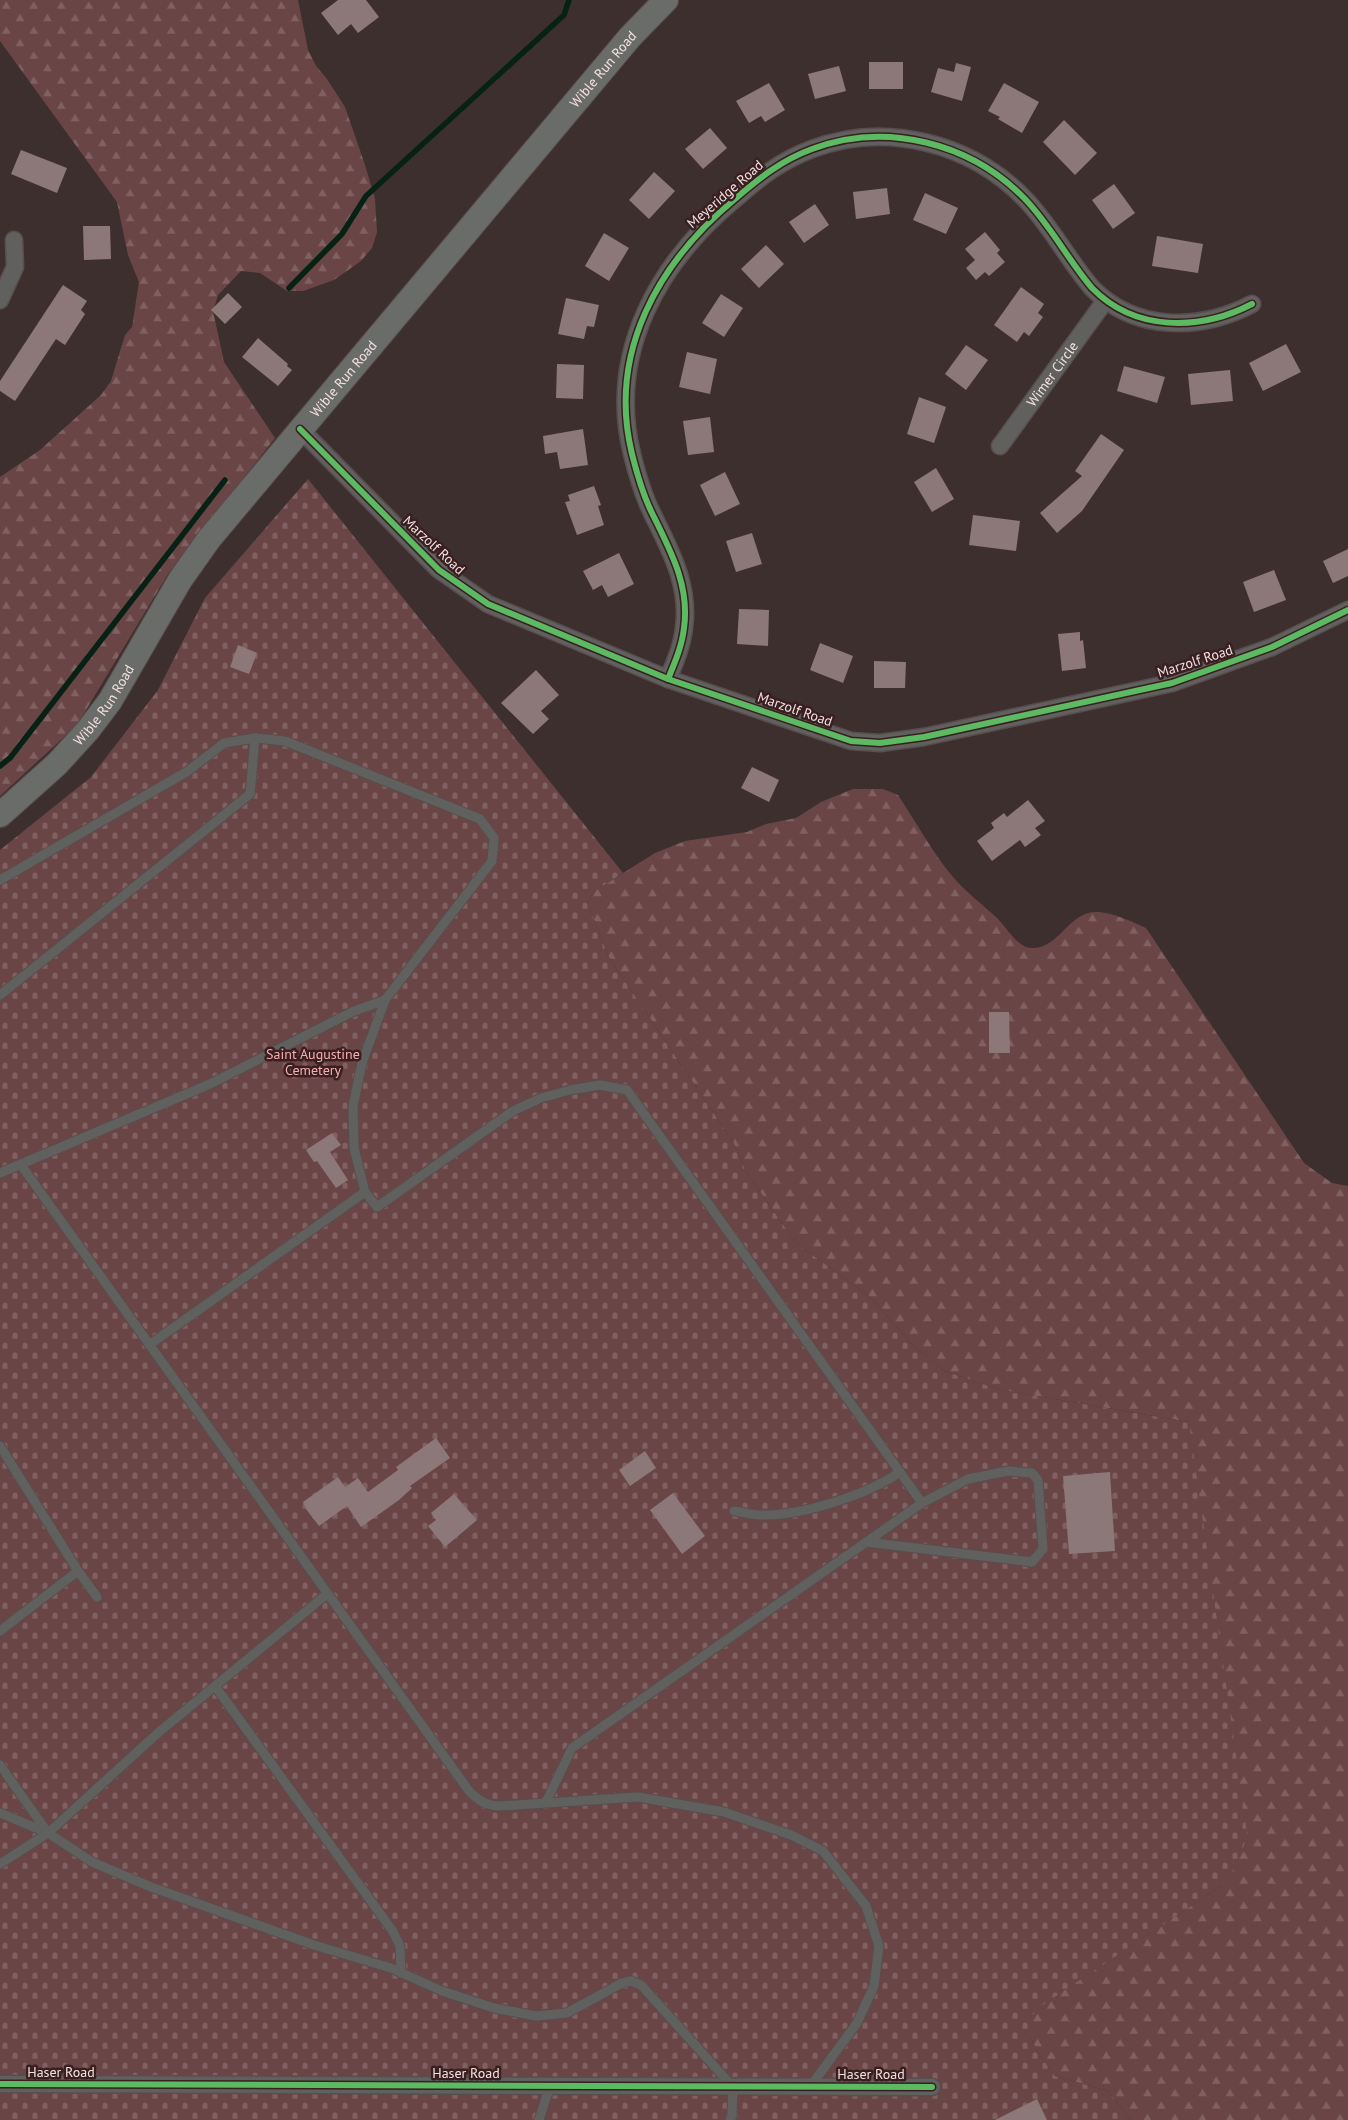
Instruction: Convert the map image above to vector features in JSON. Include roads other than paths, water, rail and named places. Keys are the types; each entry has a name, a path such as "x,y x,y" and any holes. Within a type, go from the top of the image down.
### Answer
{"street":[{"name":"Wible Run Road","path":"0,815 58,764 88,730 110,701 180,580 210,539 300,429 630,38 666,0"},
{"name":"Meyeridge Road","path":"668,678 679,651 684,628 684,592 678,568 651,511 631,451 626,416 629,363 642,319 655,292 690,241 714,216 775,167 797,155 845,138 870,136 918,140 948,148 970,158 1006,181 1027,200 1079,273 1105,301 1126,313 1162,323 1179,324 1219,319 1252,304"},
{"path":"0,300 15,267 14,240"},
{"name":"Wimer Circle","path":"1000,446 1105,301"},
{"name":"Marzolf Road","path":"300,429 439,570 466,591 497,608 668,678 851,741 880,743 924,737 1172,683 1272,647 1348,610"},
{"name":"Haser Road","path":"0,2084 932,2087"}],"lane":[{"path":"0,995 250,794 255,738"},
{"path":"0,880 188,771 224,743 255,738 285,741 480,819 494,838 492,861 385,1000 362,1063 353,1106 354,1148 365,1192 377,1207 513,1111 541,1098 570,1090 600,1086 627,1090 922,1503"},
{"path":"0,1173 210,1084 354,1010 385,1000"},
{"path":"21,1165 477,1800 488,1805 499,1806 638,1797 724,1812 791,1835 823,1851 866,1906 879,1946 874,1986 857,2022 810,2087"},
{"path":"149,1345 365,1192"},
{"path":"0,1446 78,1571 97,1597"},
{"path":"546,1802 572,1748 866,1542 922,1503 968,1479 1008,1471 1032,1473 1038,1480 1043,1549 1032,1562 866,1542"},
{"path":"734,1511 761,1515 821,1505 850,1497 883,1484 900,1472"},
{"path":"0,1631 78,1571"},
{"path":"0,1864 48,1833 160,1732 328,1594"},
{"path":"214,1686 392,1930 400,1946 401,1973"},
{"path":"0,1765 48,1833"},
{"path":"0,1814 48,1833 92,1862 151,1887 314,1945 401,1973 442,1991 485,2005 536,2016 567,2013 622,1983 631,1981 648,1990 733,2086 732,2116 730,2120"},
{"path":"539,2120 550,2086"}],"waterway":[{"path":"289,288 342,234 366,196 564,15 569,0"},
{"path":"0,766 10,758 225,480"}],"park label":[{"name":"Saint Augustine Cemetery","path":"313,1062"}]}
